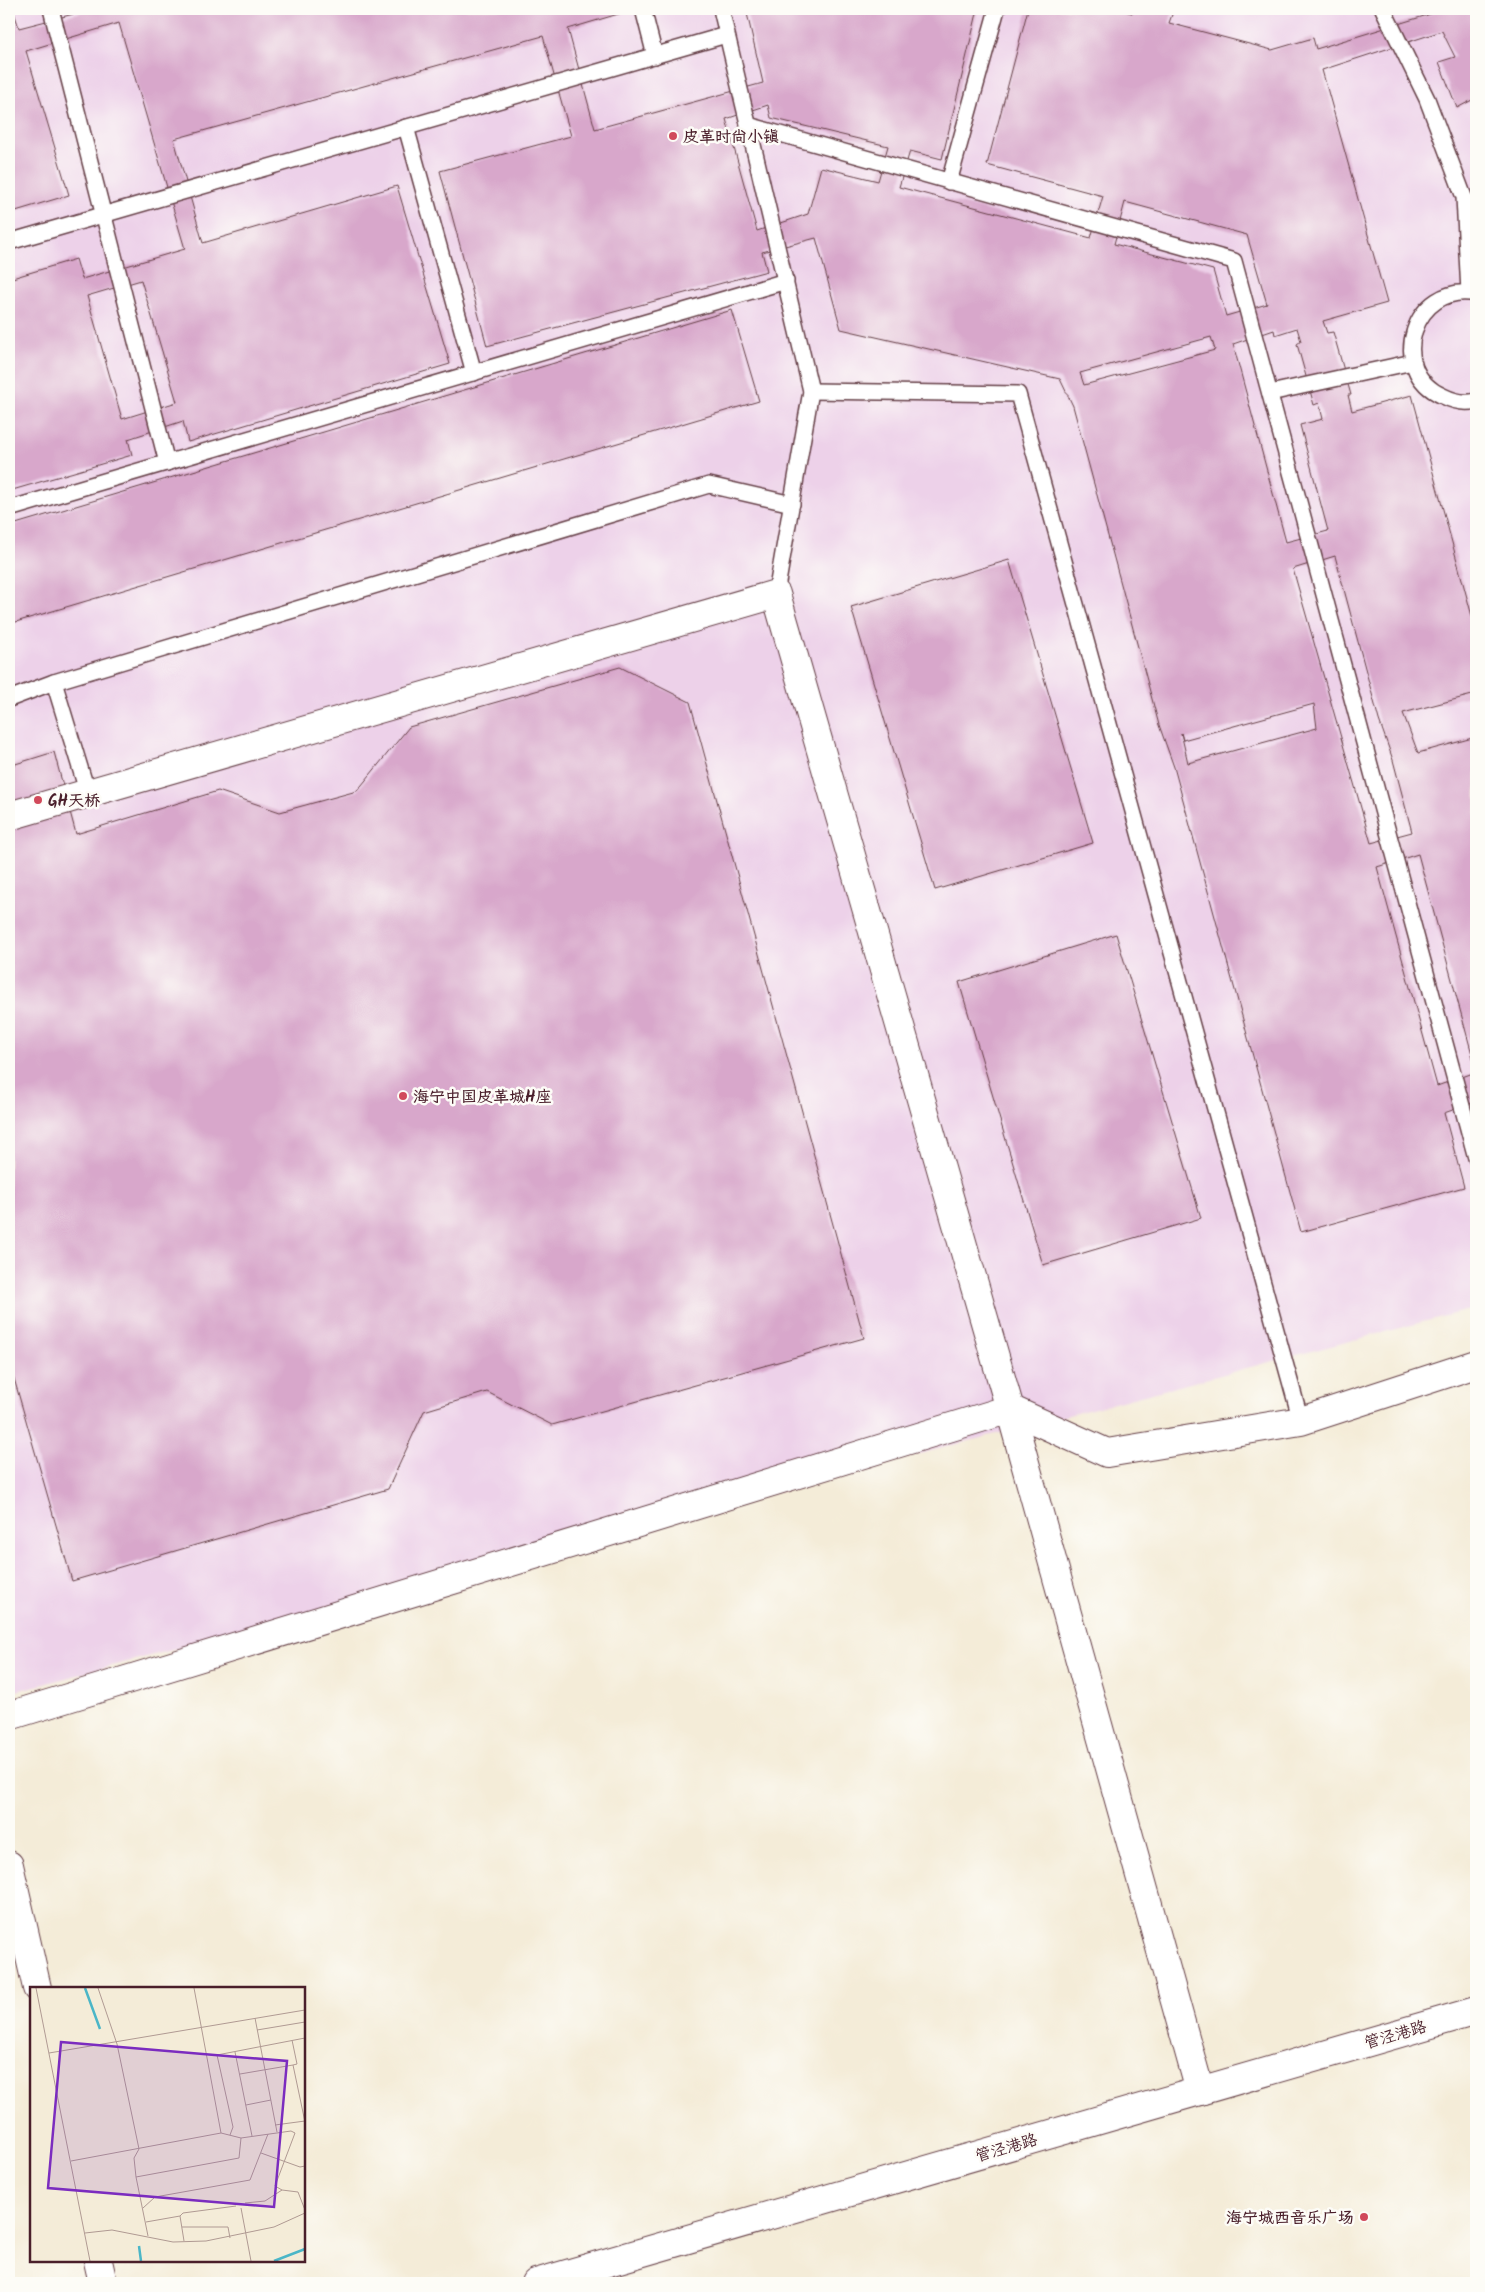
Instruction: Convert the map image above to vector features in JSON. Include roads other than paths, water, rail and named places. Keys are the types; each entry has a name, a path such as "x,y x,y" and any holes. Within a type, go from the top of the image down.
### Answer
{"street":[{"path":"9,816 776,594 1010,1410 1200,2091"},
{"path":"9,1716 1010,1410 1107,1453 1301,1421 1476,1364"},
{"path":"9,1865 37,1987"},
{"name":"管泾港路","path":"536,2283 1476,2011"},
{"path":"98,2262 103,2283"}],"lane":[{"path":"51,9 166,463"},
{"path":"643,9 655,56"},
{"path":"721,9 812,391 776,594"},
{"path":"950,182 996,9"},
{"path":"1383,9 1427,99 1464,197 1473,293 1452,294 1436,301 1423,313 1414,328 1411,345 1413,362 1422,380 1435,393 1452,401 1476,401"},
{"path":"9,242 726,35"},
{"path":"748,125 1234,261 1476,1158"},
{"path":"406,127 474,372"},
{"path":"9,509 786,281"},
{"path":"1270,393 1413,362"},
{"path":"812,391 1018,394 1301,1421"},
{"path":"9,699 54,682 709,485 792,504"},
{"path":"54,682 88,794"}],"place":[{"name":"皮革时尚小镇","path":"673,136"},
{"name":"GH天桥","path":"38,800"},
{"name":"海宁中国皮革城H座","path":"403,1096"},
{"name":"海宁城西音乐广场","path":"1364,2217"}]}
